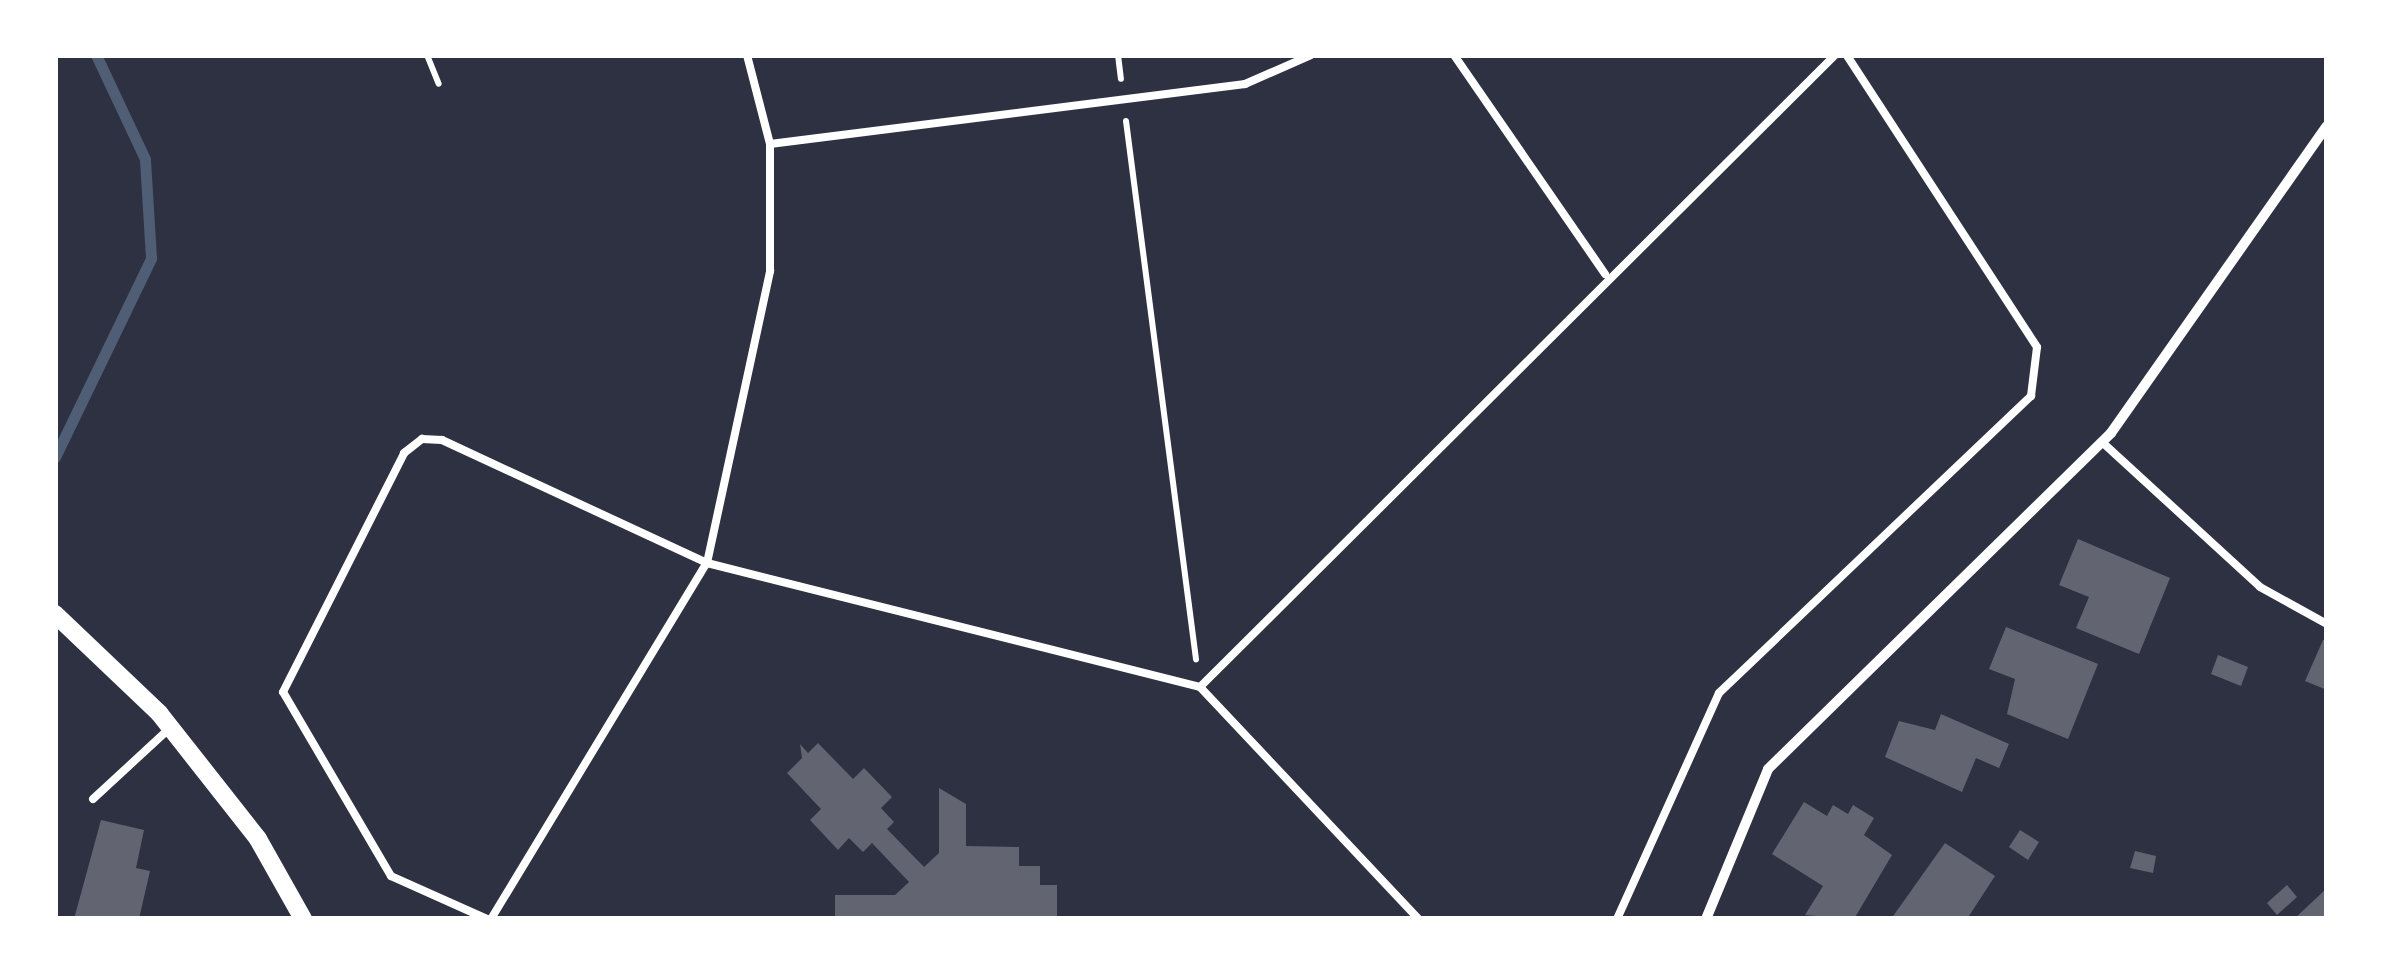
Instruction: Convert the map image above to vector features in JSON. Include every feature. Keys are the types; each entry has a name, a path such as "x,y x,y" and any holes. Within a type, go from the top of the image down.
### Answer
{"street":[{"path":"1706,919 1768,769 2102,442 2327,126"},
{"path":"59,617 171,727 258,839 304,919"}],"lane":[{"path":"748,55 770,144 770,271 707,563 489,919 391,876 283,692 404,454 422,439 442,440 707,563 1200,687 1419,919"},
{"path":"770,144 1245,84 1311,55"},
{"path":"1454,55 1605,274"},
{"path":"1200,687 1605,274 1835,55"},
{"path":"1617,919 1719,693 2031,396 2036,347 1848,55"},
{"path":"2102,442 2260,587 2327,624"},
{"path":"92,799 171,727"}],"path":[{"path":"427,55 439,84"},
{"path":"1118,55 1200,687"}],"building":[{"path":"2078,539 2170,578 2139,654 2076,628 2089,597 2059,585"},
{"path":"2006,627 2098,664 2068,739 2007,714 2015,679 1989,669"},
{"path":"2323,640 2327,641 2327,690 2305,681"},
{"path":"2218,655 2248,667 2241,686 2211,674"},
{"path":"1941,714 2009,744 1999,768 1976,758 1962,792 1885,757 1899,721 1935,730"},
{"path":"818,743 853,779 864,768 892,797 881,808 894,822 887,829 924,867 939,853 939,788 966,804 966,846 1019,847 1019,866 1040,866 1040,885 1057,885 1057,919 835,919 835,895 895,895 909,882 872,843 863,852 849,838 838,850 810,820 821,809 787,773 802,758 800,744 808,753"},
{"path":"1804,802 1827,816 1833,805 1848,814 1853,805 1874,818 1864,835 1892,855 1854,919 1805,915 1823,886 1772,854"},
{"path":"101,820 144,830 136,868 150,871 139,919 74,919"},
{"path":"2020,830 2039,842 2028,860 2009,847"},
{"path":"1945,843 1995,876 1967,919 1891,919"},
{"path":"2135,851 2156,856 2153,873 2130,868"},
{"path":"2287,885 2297,897 2277,915 2267,903"},
{"path":"2327,888 2327,919 2294,919"}],"waterway":[{"path":"55,457 151,258 145,159 96,55"}]}
